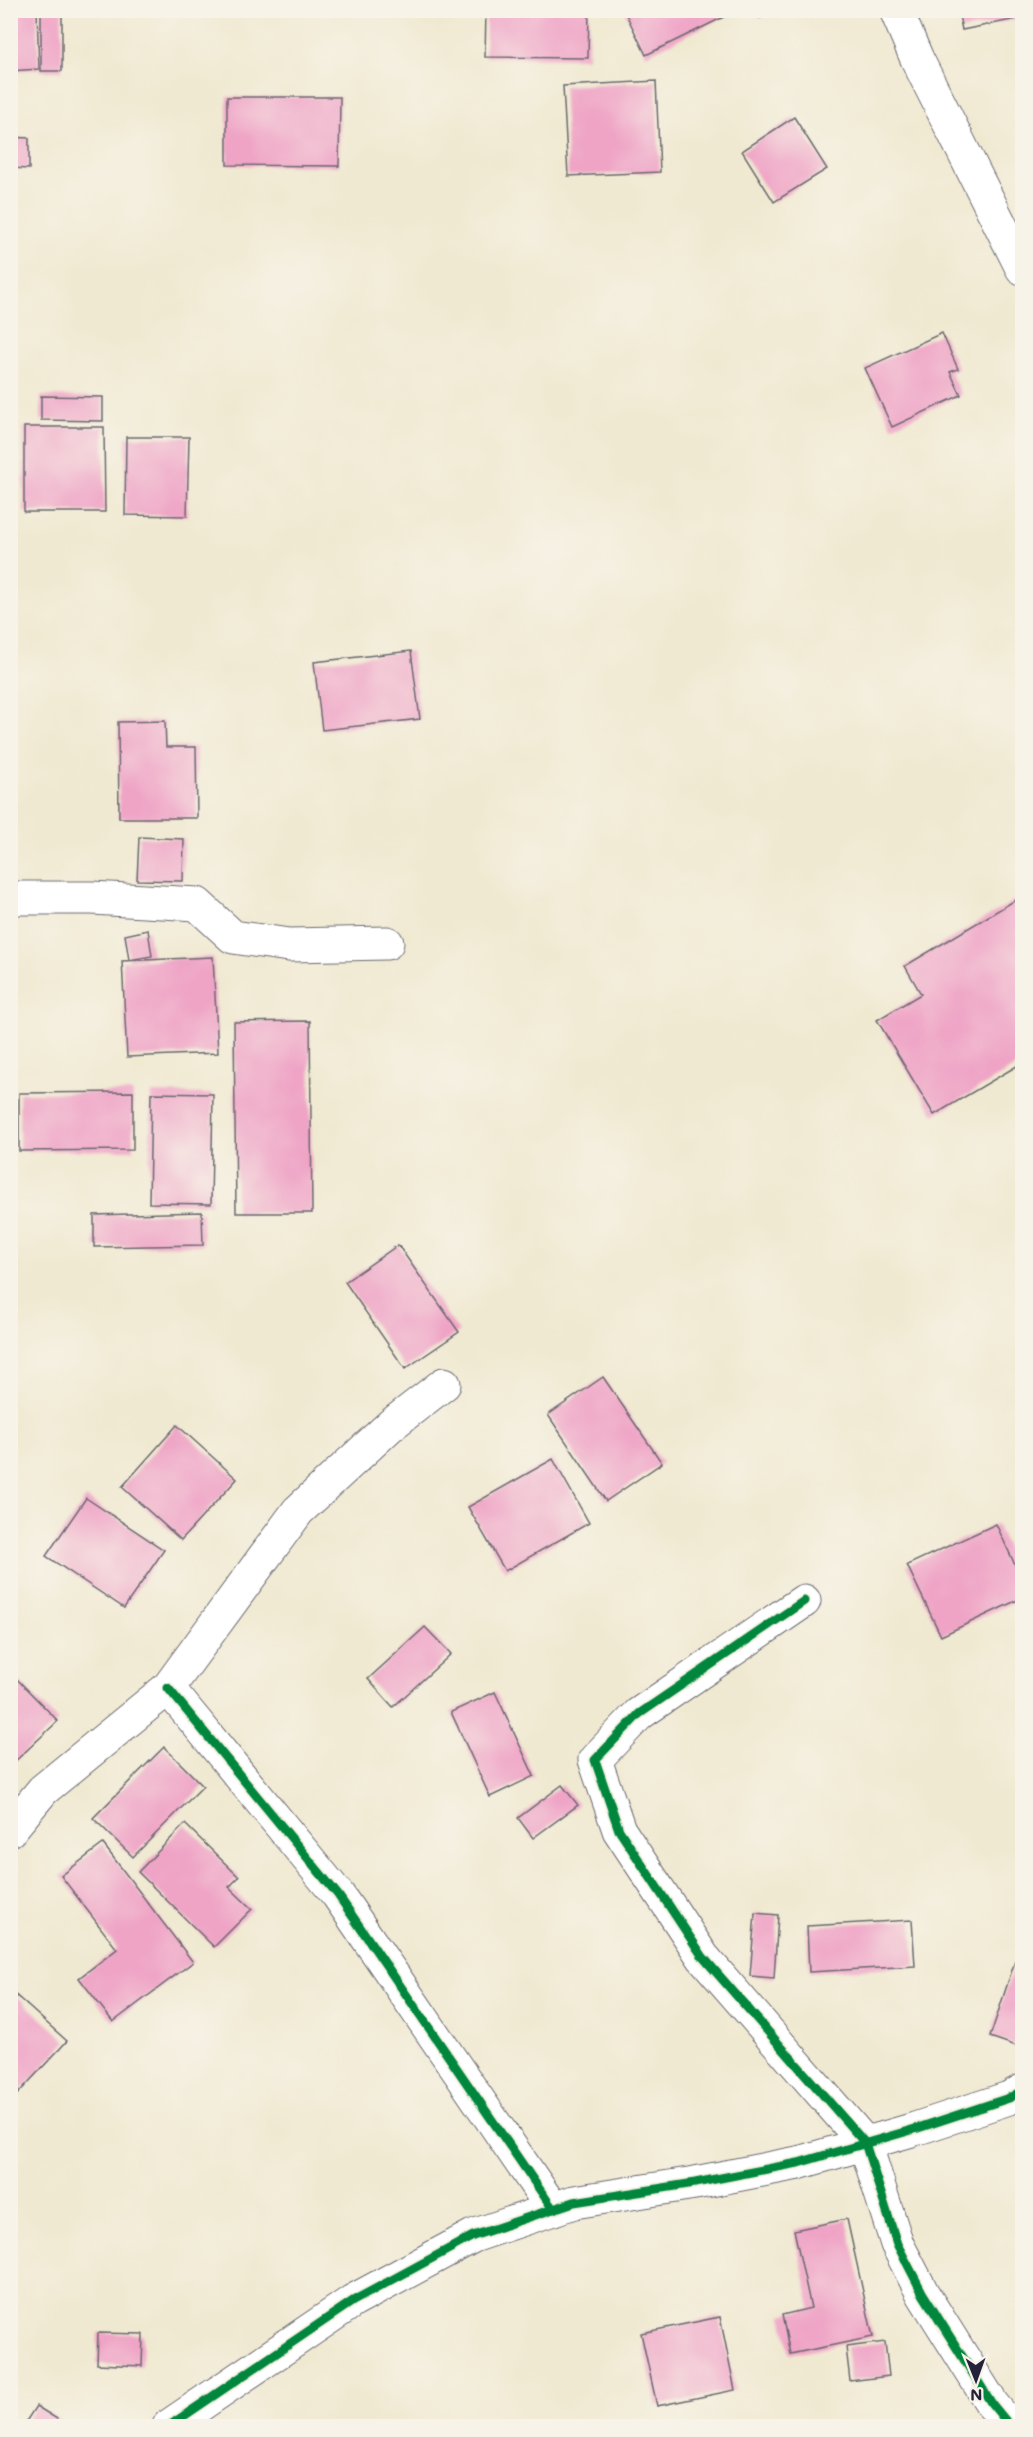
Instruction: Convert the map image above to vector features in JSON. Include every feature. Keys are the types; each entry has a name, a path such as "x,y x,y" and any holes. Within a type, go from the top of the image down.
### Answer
{"street":[{"path":"896,10 922,69 1023,268"},
{"path":"10,898 92,898 197,904 233,937 288,945 387,943"},
{"path":"10,1830 43,1790 168,1688 298,1511 391,1425 444,1384"},
{"path":"804,1601 639,1714 595,1760 619,1830 702,1957 865,2143 897,2244 923,2294 992,2404 1010,2427"},
{"path":"168,1688 338,1895 553,2209"},
{"path":"169,2427 353,2301 472,2236 574,2202 695,2183 798,2163 1009,2098 1023,2091"}],"building":[{"path":"10,10 37,10 39,69 10,71"},
{"path":"62,10 62,71 41,71 41,11"},
{"path":"486,10 589,10 588,58 485,57"},
{"path":"624,10 738,10 646,55"},
{"path":"757,10 778,10 760,18"},
{"path":"958,10 1022,10 1022,18 962,30"},
{"path":"656,81 660,172 568,176 563,86"},
{"path":"227,97 340,97 339,166 227,165"},
{"path":"794,117 827,169 774,202 742,151"},
{"path":"10,137 29,138 29,169 10,168"},
{"path":"942,333 958,369 950,372 961,395 892,427 865,368"},
{"path":"41,396 103,397 103,421 41,420"},
{"path":"24,427 104,427 105,512 24,512"},
{"path":"126,437 189,437 187,516 125,515"},
{"path":"411,651 420,719 322,730 314,662"},
{"path":"165,721 166,747 196,747 197,818 119,818 118,722"},
{"path":"139,837 184,839 183,881 137,880"},
{"path":"1022,896 1022,1063 934,1115 877,1020 921,994 905,966"},
{"path":"148,930 152,956 129,960 125,935"},
{"path":"213,957 218,1053 127,1057 122,961"},
{"path":"310,1021 312,1213 236,1213 234,1022"},
{"path":"133,1092 133,1150 19,1151 19,1093"},
{"path":"151,1093 213,1094 211,1204 149,1203"},
{"path":"202,1212 203,1245 94,1247 94,1215"},
{"path":"398,1245 459,1332 405,1369 345,1282"},
{"path":"603,1377 662,1463 606,1501 548,1415"},
{"path":"177,1425 237,1479 181,1540 122,1487"},
{"path":"553,1459 589,1523 505,1571 468,1507"},
{"path":"86,1498 164,1550 124,1608 46,1556"},
{"path":"996,1524 1022,1580 1022,1598 941,1636 907,1565"},
{"path":"425,1627 451,1654 393,1707 368,1679"},
{"path":"10,1672 58,1721 10,1766"},
{"path":"495,1692 534,1776 490,1797 451,1712"},
{"path":"164,1747 203,1786 133,1857 93,1818"},
{"path":"562,1785 578,1805 533,1838 518,1818"},
{"path":"185,1824 239,1877 229,1887 252,1909 214,1947 138,1872"},
{"path":"103,1844 193,1962 113,2022 79,1978 117,1949 61,1876"},
{"path":"755,1913 778,1915 774,1978 750,1976"},
{"path":"912,1920 915,1966 809,1972 807,1926"},
{"path":"1015,1961 1022,1968 1022,2048 990,2037"},
{"path":"10,1990 67,2041 10,2102"},
{"path":"847,2219 873,2337 790,2354 782,2315 811,2308 794,2230"},
{"path":"720,2317 735,2390 657,2406 641,2333"},
{"path":"98,2333 143,2334 142,2366 97,2364"},
{"path":"885,2342 889,2376 850,2381 846,2347"},
{"path":"36,2406 62,2422 59,2426 23,2426"}],"cycle path":[{"path":"804,1601 639,1714 595,1760 619,1830 703,1957 865,2143 897,2244 923,2294 992,2404 1010,2426"},
{"path":"168,1688 338,1895 553,2209"},
{"path":"169,2426 353,2301 473,2236 574,2202 695,2183 798,2163 915,2129 1009,2098 1022,2091"}]}
